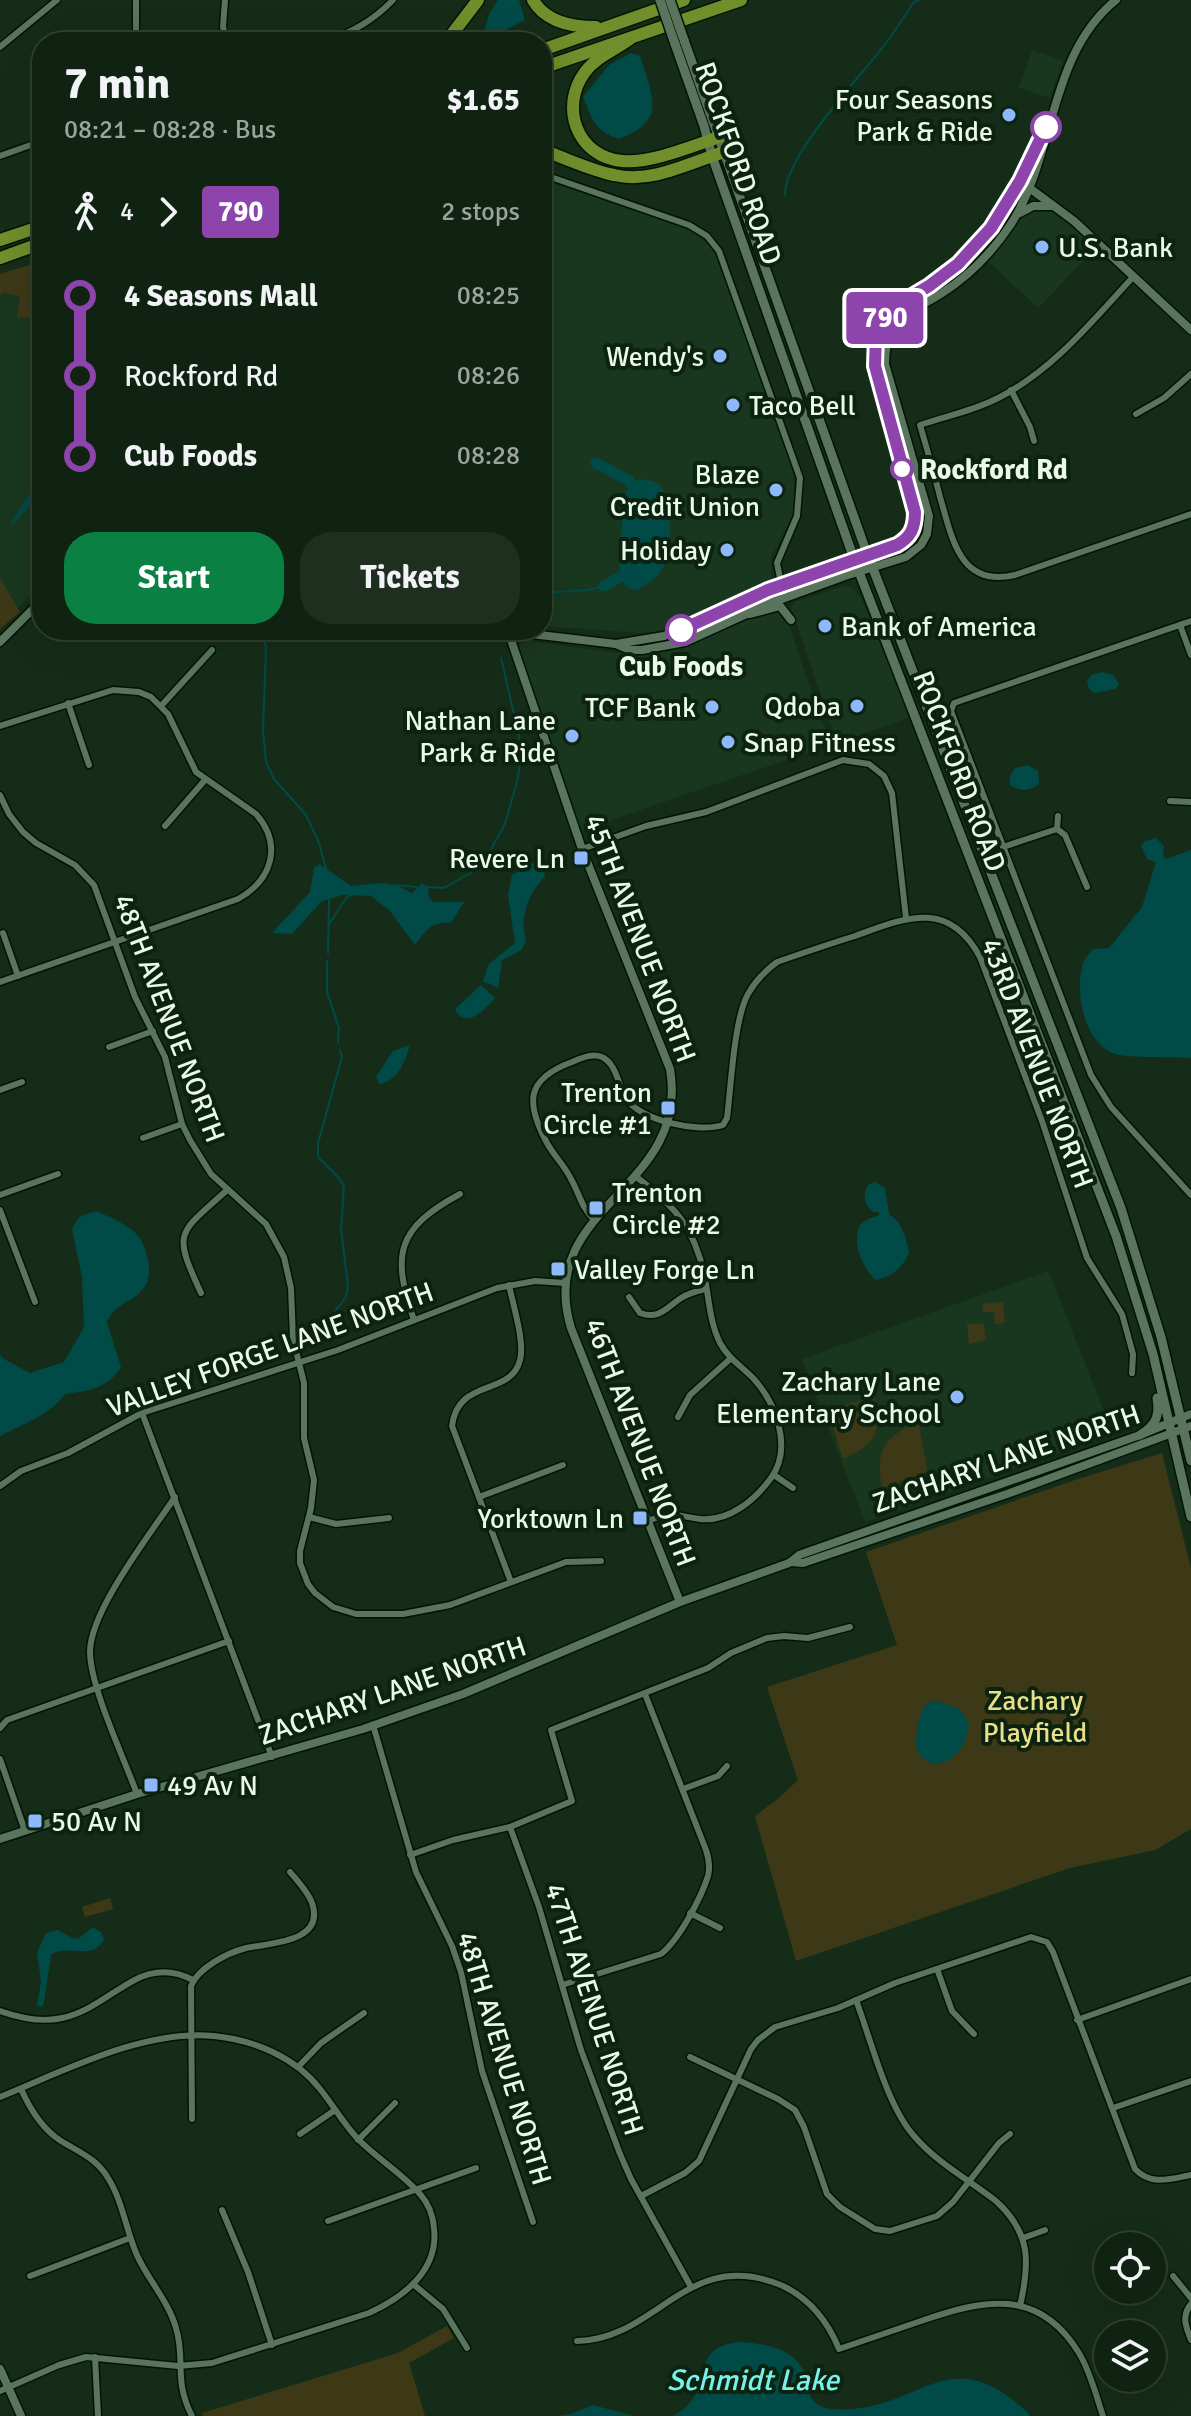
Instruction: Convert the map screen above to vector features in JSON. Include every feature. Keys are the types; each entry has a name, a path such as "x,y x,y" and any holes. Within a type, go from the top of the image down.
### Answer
{"highway":[{"path":"454,32 478,0"},
{"path":"533,0 543,12 569,25 607,27"},
{"path":"552,46 684,0"},
{"path":"552,65 741,0"},
{"path":"630,39 594,62 581,78 571,104 578,132 598,153 622,161 639,161 713,139"},
{"path":"552,154 616,176 639,177 658,175 718,154"},
{"path":"0,240 32,229"},
{"path":"0,258 32,247"}],"main road":[{"path":"660,0 679,42"},
{"path":"670,0 679,42"},
{"name":"ROCKFORD ROAD","path":"679,42 854,559 1094,1174 1131,1279 1153,1354 1191,1517"},
{"name":"ROCKFORD ROAD","path":"718,154 868,556 1121,1208 1187,1422 1191,1461"},
{"path":"1140,1435 1151,1428 1159,1409 1153,1354"}],"street":[{"path":"0,47 57,0"},
{"path":"136,0 136,32"},
{"path":"224,32 225,0"},
{"path":"348,32 376,18 393,0"},
{"path":"552,636 616,644 664,636 780,585 903,541 915,525 912,502 875,366 876,335 897,305 958,264 998,218 1051,119 1079,44 1099,15 1116,0"},
{"path":"616,644 630,650 670,647 796,593 906,557 921,545 929,525 926,506 885,364 885,349 889,336 903,316 945,292 994,246 1031,188 1051,119"},
{"path":"0,156 32,145"},
{"path":"552,177 677,220 707,236 722,257 800,478 797,516 779,557 777,571 784,598"},
{"path":"1020,181 1055,206 1189,323"},
{"path":"1016,215 1029,207 1055,206"},
{"path":"1134,276 1059,356 1011,390 983,404 920,425 958,554 974,570 983,574 994,577 1015,575 1191,514"},
{"path":"1136,414 1164,398 1191,374"},
{"path":"1011,390 1034,441"},
{"path":"740,615 759,614 780,606 791,620 790,603 796,593"},
{"path":"0,642 32,610"},
{"path":"1191,621 954,703 951,711 1091,1075 1111,1107 1191,1195"},
{"path":"1180,625 1191,655"},
{"name":"45TH AVENUE NORTH","path":"511,640 582,849 667,1060 673,1099 669,1122 656,1150 635,1176"},
{"path":"161,706 212,650"},
{"path":"0,726 113,690 139,692 161,706 173,722 189,760 205,780 247,807 264,823 272,845 272,858 264,878 248,894 0,982"},
{"path":"68,703 89,765"},
{"path":"582,849 646,826 706,812 836,762 852,759 869,764 884,776 892,793 906,918 777,962 766,971 746,997 740,1017 727,1118 723,1125 713,1128 653,1119 634,1108 622,1091 609,1062 599,1056 562,1065 538,1081 533,1096 539,1126 554,1156 570,1176 580,1204 595,1221"},
{"path":"165,826 205,780"},
{"name":"48TH AVENUE NORTH","path":"0,795 9,814 36,843 75,865 90,878 100,897 135,997 153,1031 171,1078 182,1124 199,1157 227,1190 254,1212 279,1244 289,1271 291,1322 304,1383 304,1438 314,1480 300,1551 303,1574 308,1584 323,1601 345,1611 369,1616 418,1612 450,1605 511,1582"},
{"path":"1170,801 1191,802"},
{"path":"0,819 9,814"},
{"path":"1057,829 1058,816"},
{"path":"1003,847 1057,829"},
{"path":"1057,829 1065,835 1087,887"},
{"name":"43RD AVENUE NORTH","path":"906,918 931,917 955,926 980,957 1034,1097 1087,1258 1122,1314 1133,1354 1132,1373"},
{"path":"3,933 18,976"},
{"path":"109,1047 153,1031"},
{"path":"0,1090 22,1082"},
{"path":"143,1138 182,1124"},
{"path":"0,1195 58,1174"},
{"path":"635,1176 666,1201 689,1227 702,1260 715,1333 730,1359 760,1386 778,1425 781,1445 774,1475 741,1508 720,1518 698,1519 669,1513 648,1521"},
{"name":"46TH AVENUE NORTH","path":"635,1176 595,1221 573,1253 565,1283 566,1311 680,1602"},
{"path":"201,1293 185,1257 182,1240 191,1223 227,1190"},
{"path":"414,1320 402,1283 402,1253 407,1239 424,1216 460,1194"},
{"path":"0,1210 35,1302"},
{"name":"VALLEY FORGE LANE NORTH","path":"0,1486 21,1471 80,1447 142,1413 298,1362 509,1285 535,1281 565,1283"},
{"path":"509,1285 520,1343 520,1360 510,1376 462,1400 454,1414 452,1426 511,1582 566,1562 601,1561"},
{"path":"629,1297 640,1313 655,1316 688,1294 706,1289"},
{"path":"678,1417 690,1395 730,1359"},
{"path":"142,1413 272,1757"},
{"name":"ZACHARY LANE NORTH","path":"791,1562 803,1563 877,1539 1187,1422"},
{"name":"ZACHARY LANE NORTH","path":"0,1839 137,1794 272,1757 463,1694 680,1602 791,1562 799,1555 1140,1435 1170,1428"},
{"path":"479,1497 563,1465"},
{"path":"774,1475 793,1488"},
{"path":"137,1794 98,1689 90,1653 97,1618 175,1497"},
{"path":"309,1517 336,1524 389,1518"},
{"path":"410,1855 453,1840 510,1827 572,1801 551,1730 708,1668 731,1653 767,1638 808,1638 850,1627"},
{"path":"0,1728 7,1720 229,1641"},
{"path":"562,1985 661,1954 670,1947 708,1876 706,1850 645,1694"},
{"name":"48TH AVENUE NORTH","path":"373,1725 410,1855 461,1972 482,2071 533,2222"},
{"path":"0,1759 25,1831"},
{"path":"683,1789 718,1776 727,1766"},
{"name":"47TH AVENUE NORTH","path":"510,1827 539,1907 588,2069 620,2154 691,2287"},
{"path":"192,2119 190,1994 193,1980 200,1972 235,1951 282,1943 304,1932 312,1920 313,1905 290,1872"},
{"path":"690,1913 720,1928"},
{"path":"641,2196 685,2173 699,2161 751,2049 775,2027 1031,1937 1047,1942 1053,1952 1132,2162 1141,2174 1155,2180 1191,2175"},
{"path":"937,1969 952,2011 974,2034"},
{"path":"0,2011 27,2019 63,2018 105,2000 147,1974 167,1970 193,1980"},
{"path":"1077,2020 1191,1979"},
{"path":"856,2000 893,2102 906,2127 923,2145 1006,2210 1023,2238 1027,2272 1020,2306"},
{"path":"299,2066 321,2043 364,2013"},
{"path":"0,2097 147,2040 190,2034 233,2039 267,2050 299,2066 358,2140 421,2195 432,2217 435,2241 429,2263 413,2284 369,2313 212,2363 178,2366 95,2357 72,2360 4,2389"},
{"path":"690,2057 795,2110 827,2194 840,2207 875,2229 898,2229 937,2216 953,2202 999,2143 1010,2134"},
{"path":"1113,2108 1191,2081"},
{"path":"21,2089 39,2122 61,2141 87,2155 109,2179 142,2265 171,2313 179,2341 178,2366 182,2394 192,2416"},
{"path":"358,2140 395,2103"},
{"path":"300,2134 335,2110"},
{"path":"328,2221 476,2168"},
{"path":"222,2210 248,2272 272,2345"},
{"path":"1023,2238 1045,2230"},
{"path":"30,2276 130,2238"},
{"path":"577,2341 587,2341 629,2326 691,2287 726,2276 774,2282 803,2298 815,2309 839,2349 974,2304 988,2302 1020,2306 1049,2321 1081,2355 1103,2416"},
{"path":"1173,2276 1191,2301 1185,2316 1191,2340"},
{"path":"413,2284 443,2309 467,2348"},
{"path":"95,2357 98,2416"},
{"path":"0,2369 4,2389 21,2416"}],"shaded area":[{"path":"1032,50 1063,61 1050,98 1019,88"},
{"path":"552,182 693,231 712,248 719,259 792,464 796,503 771,558 771,580 666,631 641,633 552,627"},
{"path":"1042,208 1056,213 1096,248 1038,308 987,260 1023,214"},
{"path":"15,269 32,324 32,595 13,613 0,593 0,276"},
{"path":"844,586 851,587 862,599 911,717 837,743 791,607 795,602"},
{"path":"780,607 830,745 579,831 519,648 521,644 528,641 616,653 669,651 691,645 734,623"},
{"name":"Zachary Lane Elementary School","path":"1048,1271 1113,1434 865,1522 802,1359"}],"green space":[{"path":"32,264 32,317 17,318 20,296 0,295 0,274"},
{"path":"0,578 20,612 0,629"},
{"path":"1003,1302 1005,1323 995,1324 994,1312 983,1312 982,1304"},
{"path":"981,1323 986,1340 969,1344 967,1324"},
{"path":"875,1397 878,1419 874,1436 863,1448 843,1459 829,1413 832,1408"},
{"path":"918,1420 926,1473 882,1488 880,1464 885,1446 897,1433"},
{"name":"Zachary Playfield","path":"1162,1453 1191,1568 1191,1829 1155,1850 1070,1868 796,1961 755,1816 798,1780 767,1687 897,1645 866,1552"},
{"path":"110,1898 113,1909 85,1917 82,1907"},
{"path":"447,2326 454,2338 409,2363 425,2416 203,2416 202,2413 398,2353"}],"water":[{"path":"498,0 519,0 525,20 502,32 484,32 489,14"},
{"path":"631,53 640,56 650,88 652,108 644,125 619,139 599,128 583,97 609,65"},
{"path":"640,479 657,484 666,495 670,535 668,555 661,572 635,590 625,586 620,574 620,557 627,491"},
{"path":"32,490 32,504 11,523"},
{"path":"1102,672 1113,675 1119,684 1116,689 1094,693 1087,681 1091,675"},
{"path":"1028,765 1038,771 1039,784 1025,790 1010,785 1010,776 1015,768"},
{"path":"1156,838 1164,846 1166,859 1191,850 1191,1058 1115,1054 1096,1039 1089,1028 1081,1001 1081,975 1086,958 1093,949 1109,948 1142,907 1156,862 1147,859 1141,846 1145,841"},
{"path":"534,862 543,864 545,876 527,906 524,923 526,940 522,950 502,960 498,988 483,981 489,964 515,943 508,895 512,875"},
{"path":"319,864 351,886 382,883 396,885 412,893 422,883 428,887 429,898 434,902 464,902 451,923 438,923 415,945 390,911 371,896 343,895 322,901 292,934 272,933 310,892 314,868"},
{"path":"481,985 495,998 475,1016 464,1018 459,1015 455,1009"},
{"path":"410,1045 396,1075 379,1084 376,1077 393,1051"},
{"path":"875,1182 885,1188 889,1214 903,1231 909,1253 896,1271 876,1280 863,1262 857,1246 861,1224 879,1215 879,1212 870,1209 865,1200 868,1185"},
{"path":"96,1211 135,1232 147,1256 148,1278 143,1289 119,1307 107,1322 121,1367 104,1384 65,1394 43,1414 0,1436 0,1354 30,1373 64,1362 84,1327 82,1277 72,1229 79,1217"},
{"path":"937,1701 960,1709 969,1723 961,1749 952,1758 938,1763 924,1759 916,1738 924,1708 927,1703"},
{"path":"93,1927 102,1933 104,1940 99,1946 92,1950 51,1955 44,2002 42,2007 37,2006 41,1981 37,1952 46,1933 58,1930 74,1939"},
{"name":"Schmidt Lake","path":"740,2342 773,2347 795,2359 804,2372 812,2399 823,2407 863,2408 954,2379 977,2381 1002,2392 1031,2416 673,2416 687,2406 695,2395 706,2361 712,2353 723,2346"},
{"name":"Schmidt Lake","path":"593,2405 634,2416 557,2416"}],"waterway":[{"path":"785,195 788,179 810,138 886,43 914,2 919,0"},
{"path":"596,463 628,480 641,494"},
{"path":"604,586 634,569"},
{"path":"552,592 604,586"},
{"path":"264,640 263,731 266,762 274,779 306,815 319,843 326,869"},
{"path":"428,887 444,888 481,867 505,824 521,755 501,658"},
{"path":"396,885 417,887"},
{"path":"329,924 351,895"},
{"path":"328,953 329,900"},
{"path":"327,961 327,992 339,1028 338,1042"},
{"path":"333,1314 346,1297 348,1286 341,1229 344,1187 318,1157 318,1143 342,1057 340,1050"}],"bus line":[{"name":"790","path":"681,630 768,590 897,545 910,534 915,525 915,512 875,366 876,335 880,325 897,305 958,264 991,228 1020,181 1046,127"}],"place":[{"name":"Four Seasons Park & Ride","path":"1009,115"},
{"name":"U.S. Bank","path":"1042,247"},
{"name":"Wendy's","path":"720,356"},
{"name":"Taco Bell","path":"733,405"},
{"name":"Rockford Rd","path":"902,469"},
{"name":"Blaze Credit Union","path":"776,490"},
{"name":"Holiday","path":"727,550"},
{"name":"Bank of America","path":"825,626"},
{"name":"Cub Foods","path":"681,630"},
{"name":"Qdoba","path":"857,706"},
{"name":"TCF Bank","path":"712,707"},
{"name":"Nathan Lane Park & Ride","path":"572,736"},
{"name":"Snap Fitness","path":"728,742"},
{"name":"Revere Ln","path":"581,858"},
{"name":"Trenton Circle #1","path":"668,1108"},
{"name":"Trenton Circle #2","path":"596,1208"},
{"name":"Valley Forge Ln","path":"558,1269"},
{"name":"Zachary Lane Elementary School","path":"957,1397"},
{"name":"Yorktown Ln","path":"640,1518"},
{"name":"49 Av N","path":"151,1785"},
{"name":"50 Av N","path":"35,1821"}]}
